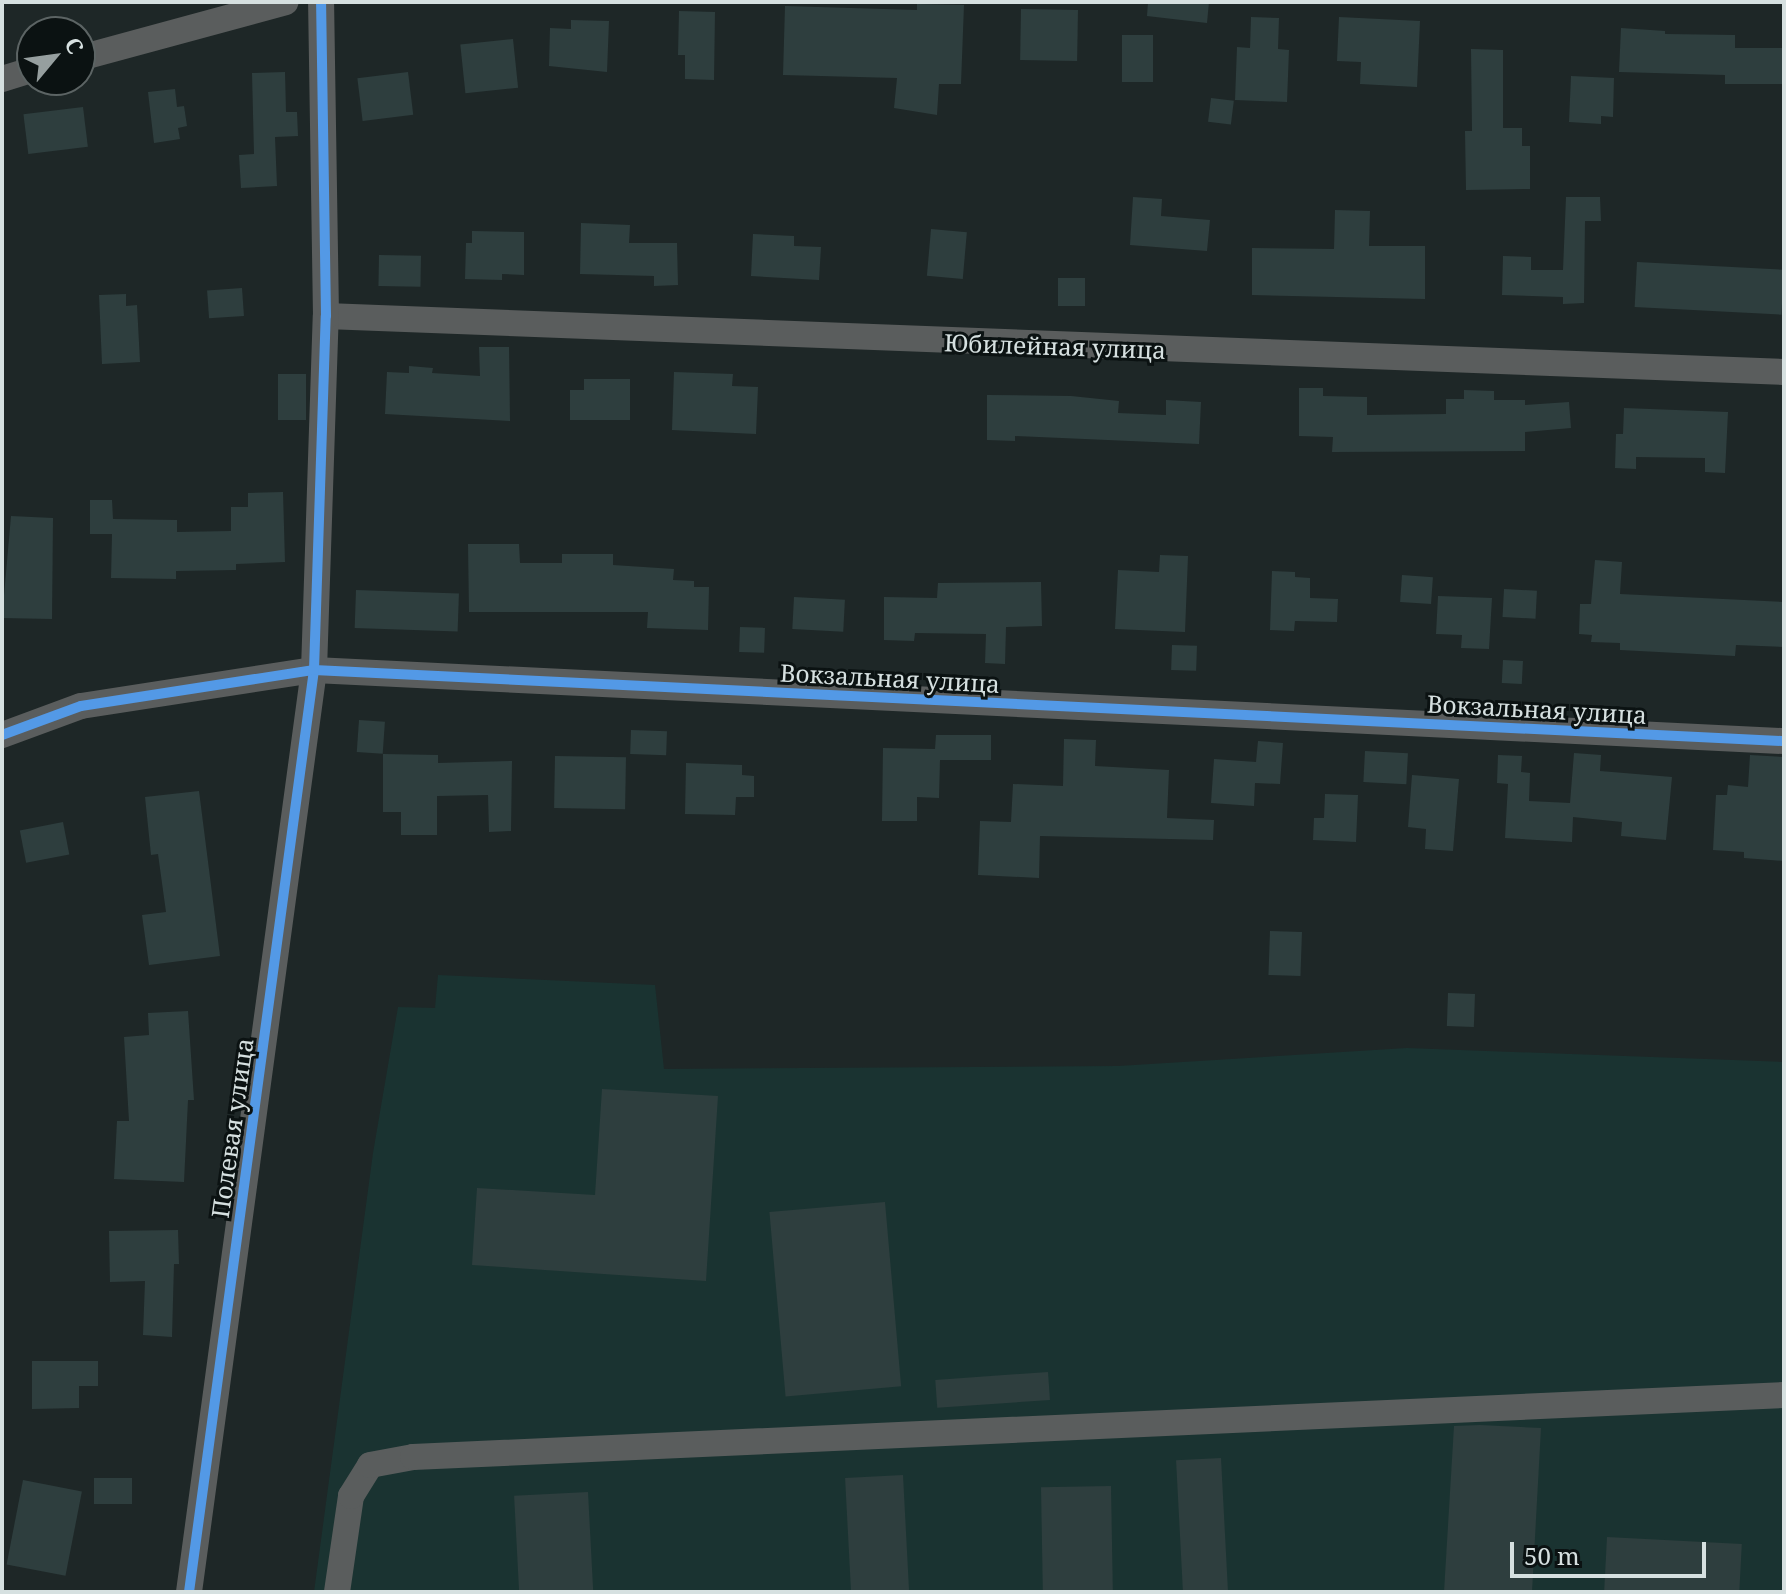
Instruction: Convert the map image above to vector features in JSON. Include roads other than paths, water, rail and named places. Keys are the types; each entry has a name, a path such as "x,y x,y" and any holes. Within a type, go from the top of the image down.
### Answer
{"street":[{"path":"96,54 286,2"},
{"name":"Полевая улица","path":"189,1592 314,670 326,316 321,2"},
{"name":"Юбилейная улица","path":"326,316 1784,372"},
{"name":"Вокзальная улица","path":"2,735 81,706 314,670 1784,741"},
{"path":"337,1592 351,1496 370,1465 413,1457 1784,1395"}]}
